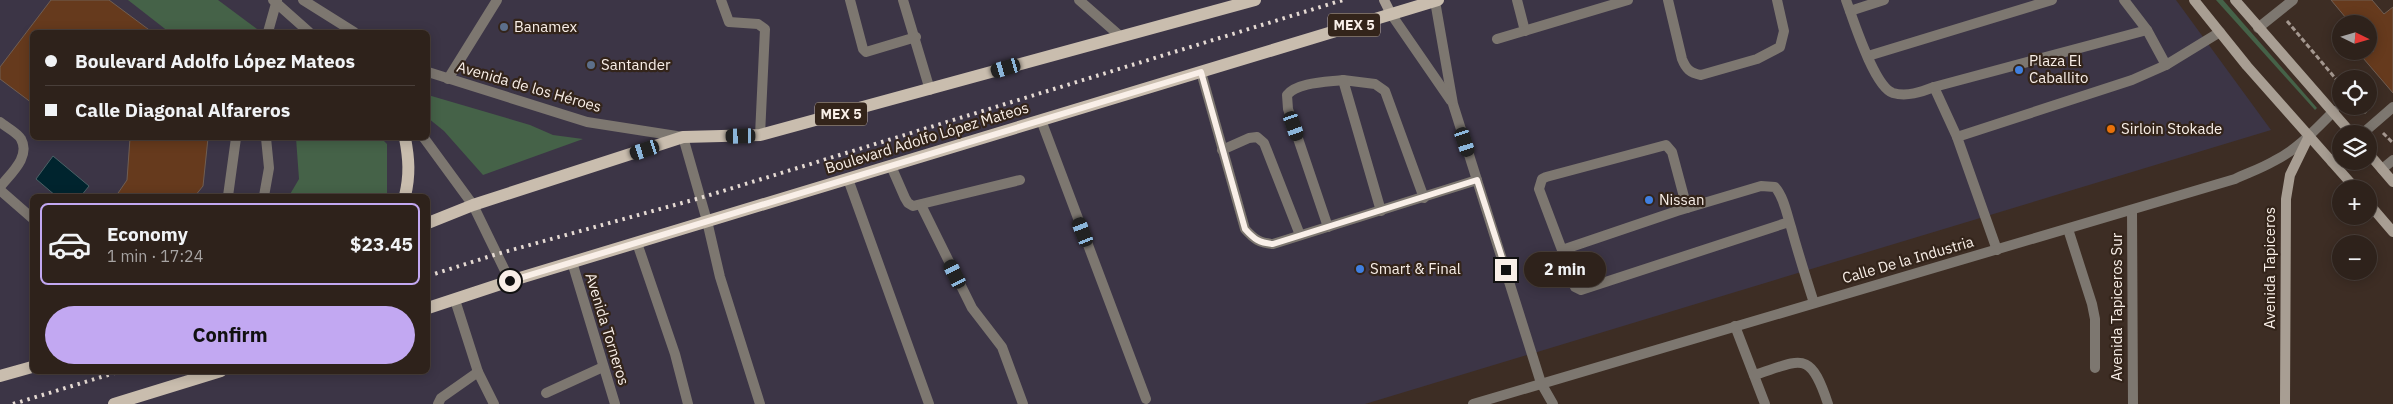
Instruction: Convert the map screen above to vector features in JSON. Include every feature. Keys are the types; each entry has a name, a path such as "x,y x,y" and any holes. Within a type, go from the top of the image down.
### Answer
{"main road":[{"name":"MEX 5","path":"430,222 474,205 683,137 760,135 1255,0"},
{"name":"Boulevard Adolfo López Mateos","path":"430,307 572,262 1436,0"},
{"path":"405,140 410,160 409,180 406,194"},
{"path":"0,376 30,367"},
{"path":"114,404 211,374"}],"street":[{"path":"303,0 351,30"},
{"path":"448,78 498,0"},
{"path":"721,0 729,22 758,24 766,29 760,135"},
{"path":"850,0 863,49 866,52 916,37"},
{"path":"903,0 916,37 930,90"},
{"path":"1079,0 1120,36"},
{"path":"1384,0 1391,14 1453,104"},
{"path":"1436,0 1453,104 1541,382 1553,404"},
{"path":"1517,0 1525,31"},
{"path":"1497,39 1628,0"},
{"path":"1668,0 1682,59 1686,68 1693,74 1701,75 1758,59 1780,47 1784,31 1777,0"},
{"path":"1846,0 1875,73 1891,92 1911,94 2147,30"},
{"path":"1850,11 1884,0"},
{"path":"1868,56 2052,0"},
{"path":"2124,0 2147,30 2166,65"},
{"path":"2194,0 2332,162"},
{"path":"2235,0 2332,109"},
{"path":"2258,28 2293,0"},
{"path":"269,30 276,1 307,30"},
{"path":"1957,138 2132,80 2166,65 2220,32"},
{"path":"1201,72 1245,229 1254,239 1261,243 1273,244 1477,180"},
{"name":"Avenida de los Héroes","path":"430,73 587,122 683,137"},
{"path":"1328,227 1288,109 1287,96 1290,91 1306,86 1344,80 1374,84 1385,91 1424,198"},
{"path":"1344,80 1382,211"},
{"path":"1934,87 1957,138 1997,250"},
{"path":"2372,125 2393,107"},
{"name":"Calle De la Industria","path":"1473,404 1541,382 2235,179 2275,161 2309,136 2332,113"},
{"path":"2337,115 2345,125"},
{"path":"1041,120 1146,399"},
{"path":"0,122 21,138 24,150 20,162 0,188 30,216"},
{"name":"Avenida Tapiceros","path":"2285,404 2286,199 2290,175 2309,136"},
{"path":"683,137 720,277 760,404"},
{"path":"1222,150 1249,138 1257,137 1264,143 1300,235"},
{"path":"228,194 236,140"},
{"path":"264,194 269,168 266,140"},
{"path":"425,140 474,205 510,281"},
{"path":"1687,208 1672,152 1666,145 1546,177 1542,179 1539,189 1575,287 1581,290 1789,222"},
{"path":"2382,169 2393,160"},
{"path":"2377,163 2393,182"},
{"path":"891,166 908,203 921,205 1020,180"},
{"path":"2339,170 2348,180"},
{"path":"848,179 929,404"},
{"path":"1562,250 1687,208 1769,186 1775,187 1780,192 1814,303"},
{"path":"921,205 972,308 1002,347 1023,404"},
{"name":"Avenida Tapiceros Sur","path":"2132,210 2133,404"},
{"path":"2377,213 2393,232"},
{"path":"2068,229 2092,304 2095,319 2096,368"},
{"path":"637,243 674,354 688,404"},
{"name":"Avenida Torneros","path":"572,262 615,404"},
{"path":"455,300 478,372 494,404"},
{"path":"1736,326 1765,404"},
{"path":"1754,375 1795,362 1806,364 1815,371 1828,404"},
{"path":"546,393 603,367"},
{"path":"438,404 441,398 478,372"}],"path":[{"path":"2279,12 2332,74"}],"shaded area":[{"path":"0,0 2176,0 2271,130 1365,404 0,404"}],"green space":[{"path":"128,0 218,0 258,30 166,30"},
{"path":"2216,0 2223,0 2317,108 2315,110"},
{"path":"430,96 530,125 553,135 583,139 483,175 444,131 430,120"},
{"path":"296,140 383,140 387,144 387,194 290,194 299,179"}],"water":[{"path":"53,156 89,186 83,194 54,194 36,179"}],"building":[{"path":"51,0 109,0 149,30 30,30 30,102 0,79 0,67"},
{"path":"2331,0 2372,0 2384,14 2393,7 2393,93 2377,74 2377,70 2373,70 2365,60 2378,60 2378,15 2344,15"},
{"path":"130,140 208,140 203,186 197,194 117,194 127,180"}],"railway":[{"path":"430,275 497,254 700,198 1343,0"},
{"path":"13,404 111,374"}],"place":[{"name":"Banamex","path":"504,27"},
{"name":"Santander","path":"591,65"},
{"name":"Plaza El Caballito","path":"2019,70"},
{"name":"Sirloin Stokade","path":"2111,129"},
{"name":"Nissan","path":"1649,200"},
{"name":"Smart & Final","path":"1360,269"}],"route":[{"path":"510,281 1201,72 1245,229 1254,239 1261,243 1273,244 1477,180 1506,270"}]}
